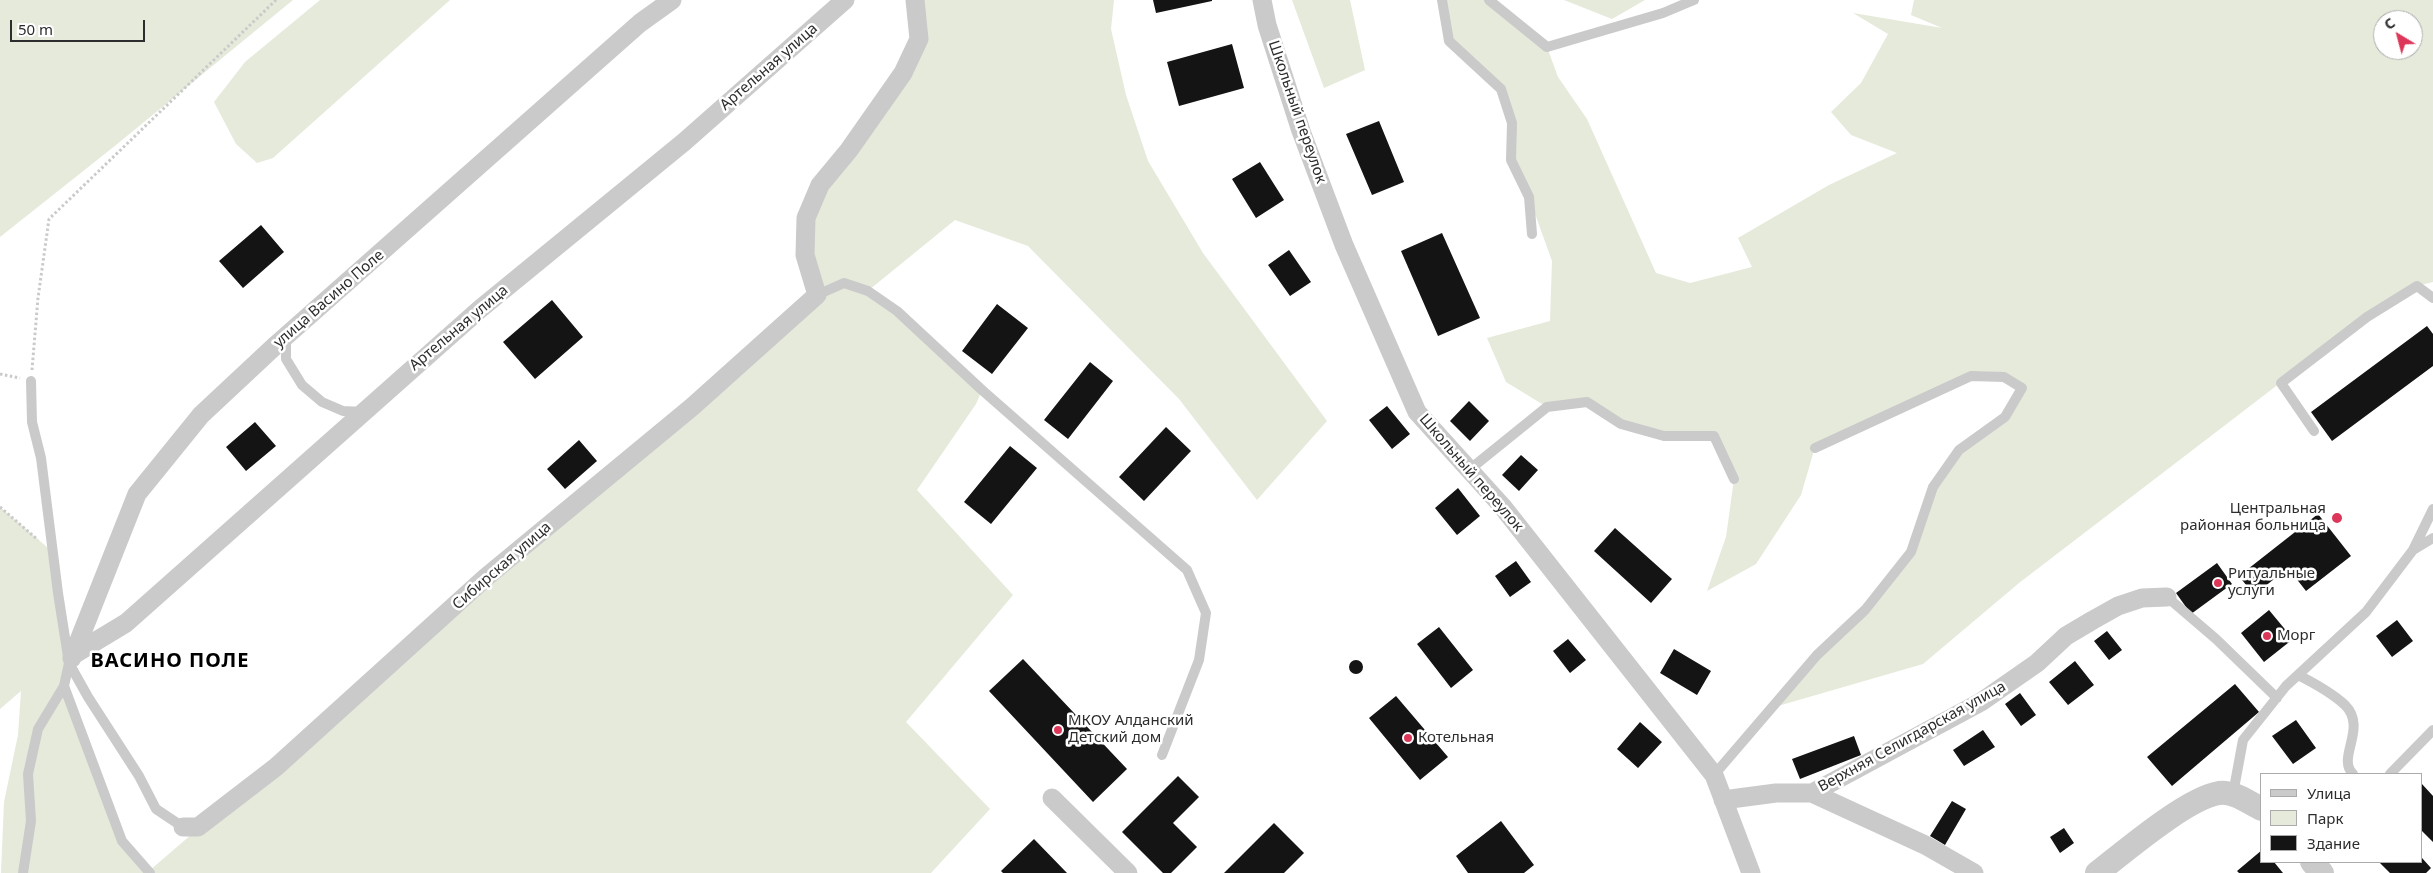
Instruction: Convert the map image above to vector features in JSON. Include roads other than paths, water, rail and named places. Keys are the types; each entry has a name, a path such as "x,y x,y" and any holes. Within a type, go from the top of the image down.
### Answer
{"street":[{"name":"улица Васино Поле","path":"71,659 137,494 201,415 286,337 640,23 672,0"},
{"name":"Артельная улица","path":"71,659 126,623 480,309 684,142 845,0"},
{"path":"817,296 805,255 806,218 820,185 849,150 903,73 919,39 915,0"},
{"name":"Школьный переулок","path":"1262,0 1267,24 1301,131 1344,245 1417,412 1502,506 1714,775 1751,873"},
{"name":"Сибирская улица","path":"183,827 198,826 276,767 485,578 692,407 817,296"},
{"name":"Верхняя Селигдарская улица","path":"1812,793 1980,702 2036,663 2066,636 2118,606 2142,598 2167,597"},
{"path":"1723,800 1776,793 1812,793 1925,845 1974,873"},
{"path":"2097,873 2189,805 2220,793 2233,794 2260,808"},
{"path":"1052,798 1128,873"},
{"path":"2313,863 2322,873"}],"lane":[{"path":"1442,0 1449,41 1501,89 1512,123 1511,160 1529,197 1532,234"},
{"path":"1489,0 1547,48 1663,13 1694,0"},
{"path":"817,296 844,283 868,291 896,311 1003,409 1187,570 1206,613 1199,660 1162,755"},
{"path":"2314,431 2281,383 2367,317 2417,286 2433,298"},
{"path":"286,337 286,359 302,385 322,402 343,412 363,412"},
{"path":"1714,775 1817,655 1865,610 1911,552 1933,487 1959,450 2005,417 2022,388 2004,377 1971,376 1815,448"},
{"path":"31,381 32,422 41,458 58,593 71,659 88,697 139,776 156,810 183,827"},
{"path":"1470,470 1547,407 1587,402 1621,424 1664,436 1714,436 1734,479"},
{"path":"2233,794 2243,740 2298,675 2366,612 2413,550 2433,510"},
{"path":"2413,550 2433,538"},
{"path":"2167,597 2216,639 2277,698"},
{"path":"23,873 31,821 28,774 38,729 64,686 71,659"},
{"path":"2298,675 2346,706 2354,722 2353,745 2346,759 2349,770 2353,773"},
{"path":"64,686 122,841 150,873"},
{"path":"2391,773 2433,730"}],"place":[{"name":"Центральная районная больница","path":"2337,518"},
{"name":"Ритуальные услуги","path":"2218,583"},
{"name":"Морг","path":"2267,636"},
{"name":"МКОУ Алданский Детский дом","path":"1058,730"},
{"name":"Котельная","path":"1408,738"}],"district":[{"name":"ВАСИНО ПОЛЕ","path":"170,661"}]}
